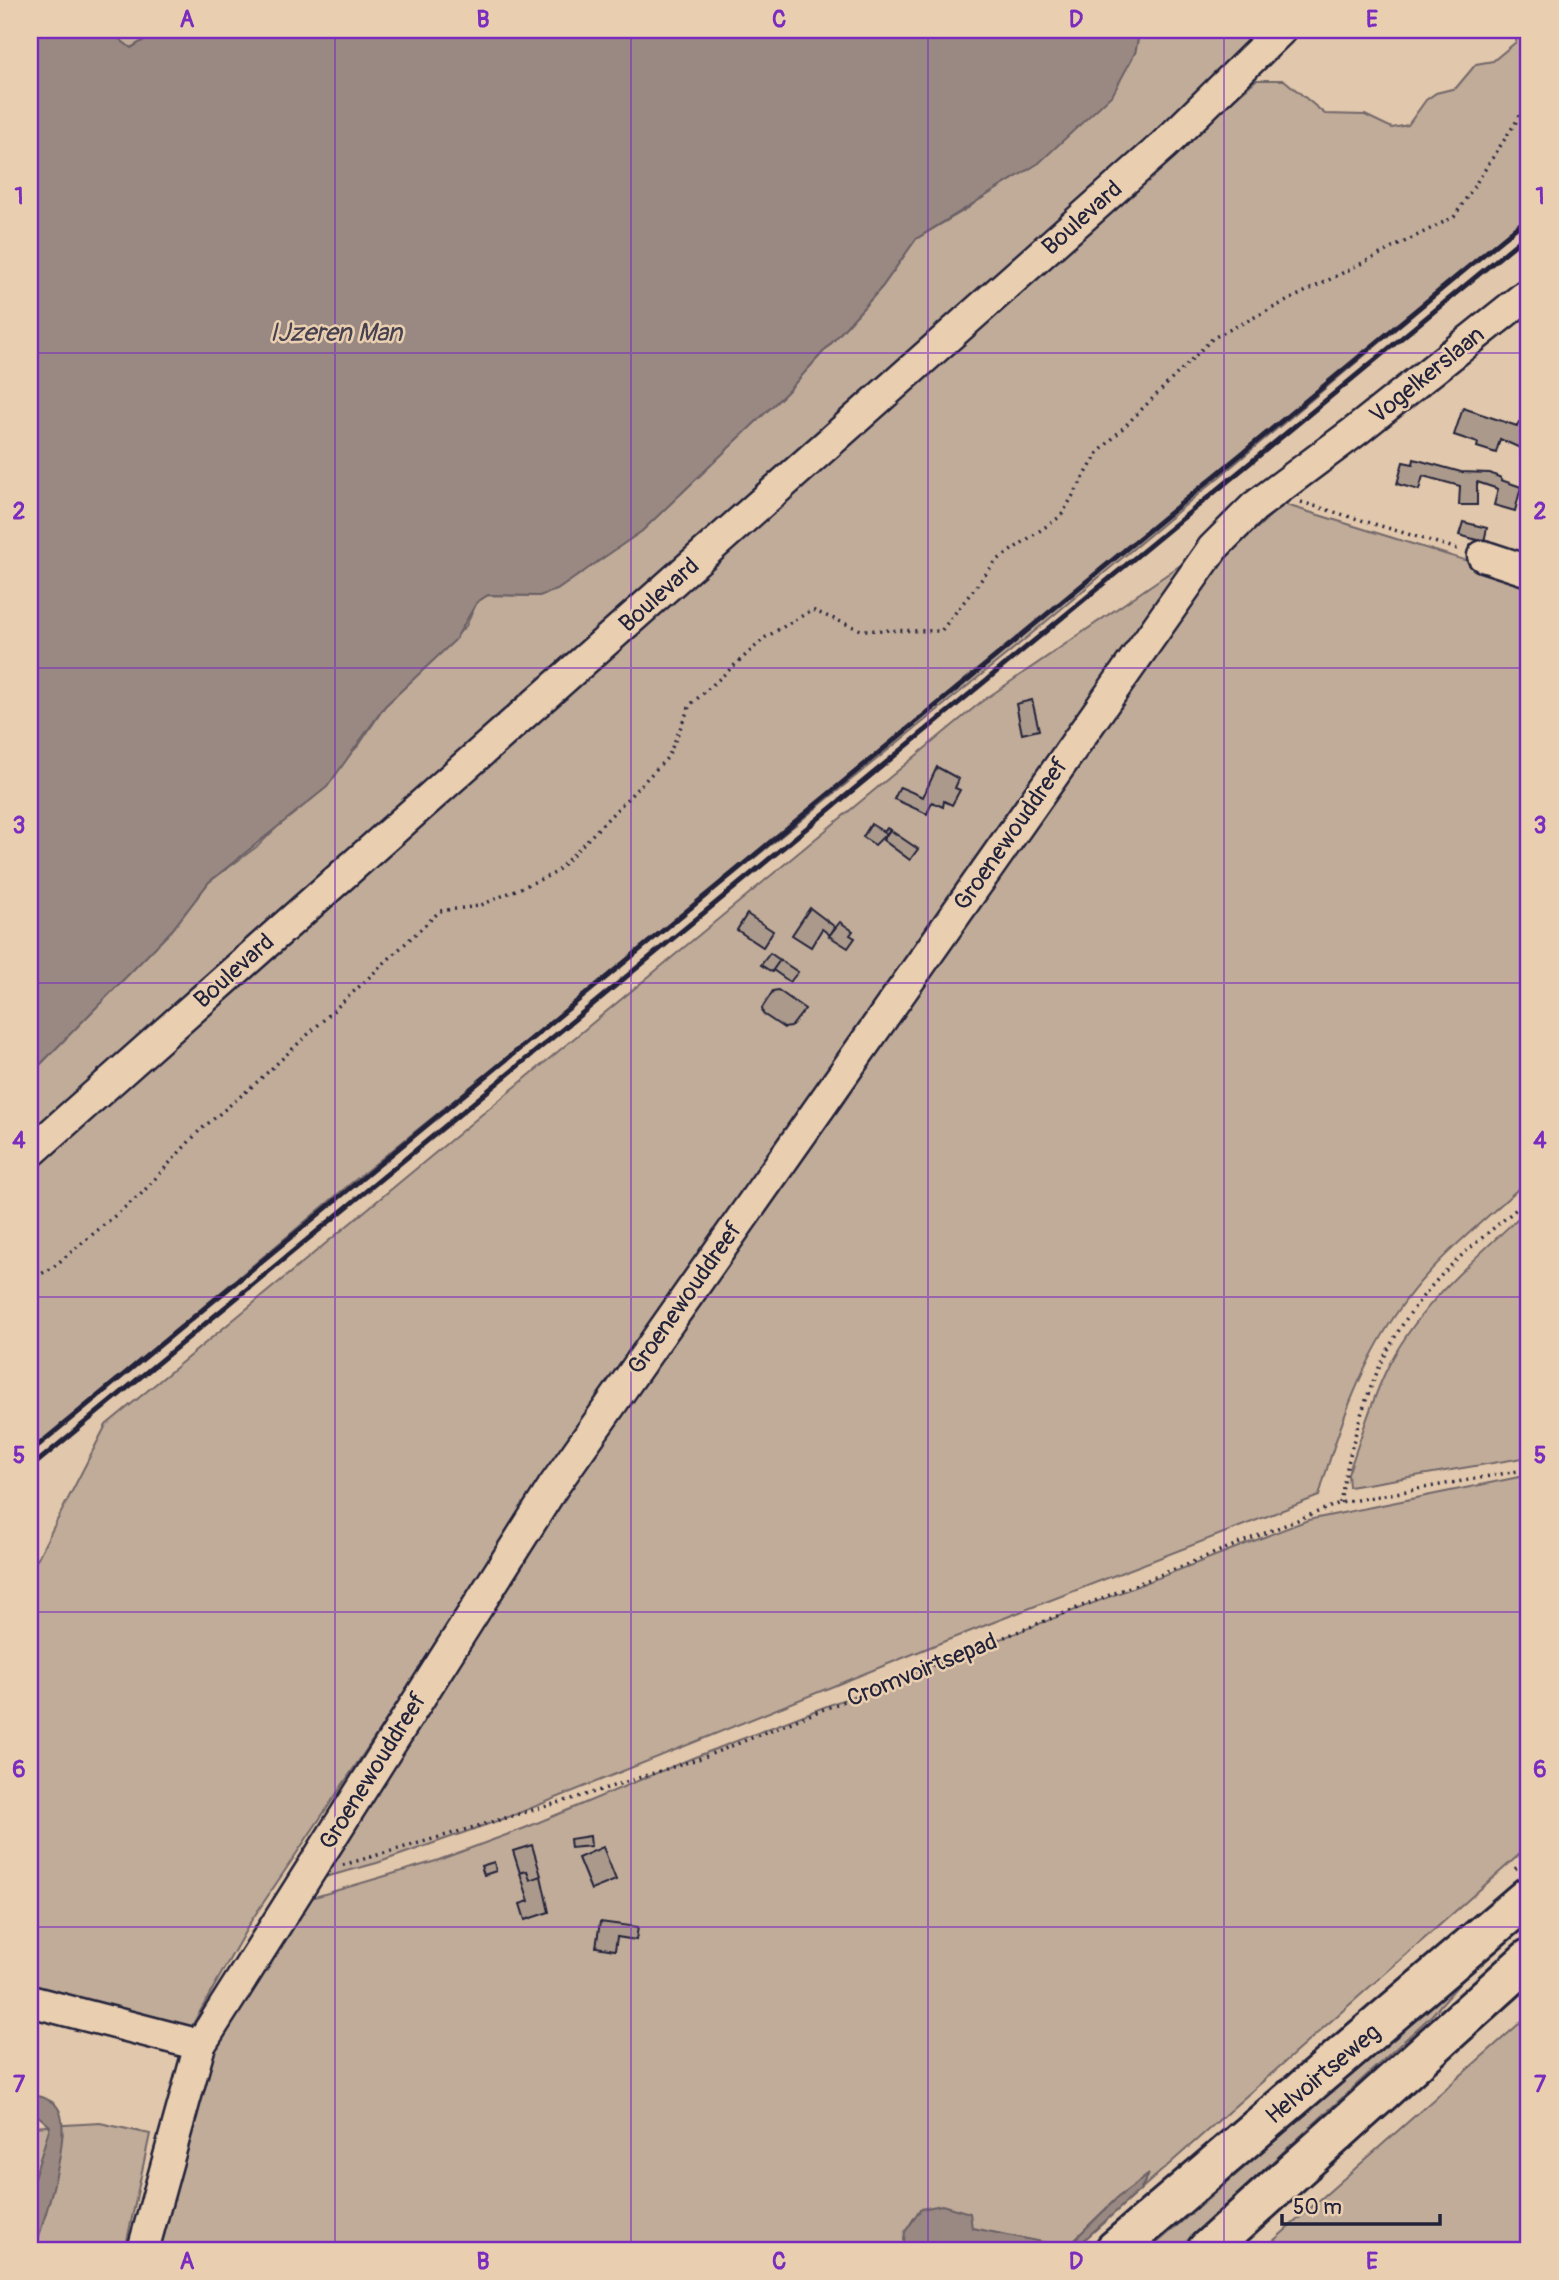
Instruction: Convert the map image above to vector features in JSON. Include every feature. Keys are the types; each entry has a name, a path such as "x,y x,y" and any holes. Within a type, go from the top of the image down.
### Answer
{"main road":[{"name":"Helvoirtseweg","path":"1115,2250 1529,1896"},
{"name":"Helvoirtseweg","path":"1207,2250 1529,1959"}],"street":[{"name":"Boulevard","path":"30,1153 1164,145 1281,30"},
{"name":"Vogelkerslaan","path":"1357,430 1529,293"},
{"name":"Groenewouddreef","path":"143,2250 200,2045 553,1487 1213,548 1254,507 1357,430"},
{"path":"1483,556 1529,571"},
{"path":"30,2001 200,2045"}],"path":[{"path":"30,1280 52,1268 141,1194 199,1130 255,1084 440,911 479,906 555,873 668,757 690,705 766,637 812,610 861,630 942,631 996,561 1061,516 1098,453 1213,338 1454,217 1529,102"},
{"path":"1272,494 1483,556"},
{"path":"1340,1503 1352,1436 1386,1349 1437,1280 1529,1198"},
{"name":"Cromvoirtsepad","path":"313,1866 346,1865 704,1757 1340,1503 1529,1469"}],"shaded area":[{"path":"116,30 161,30 130,48 114,35"},
{"path":"1140,30 1267,30 1210,89 385,823 30,1133 30,1075 172,930 209,882 259,845 359,745 385,706 466,626 477,602 488,595 539,596 642,531 787,392 882,287 916,239 970,207 1135,53"},
{"path":"1517,30 1529,30 1529,218 1012,650 344,1189 30,1452 30,1165 1256,80 1284,80 1325,114 1365,115 1392,128 1408,125 1426,100 1436,93 1456,88 1476,64 1493,61 1516,42"},
{"path":"1283,504 1529,580 1529,1179 1433,1268 1391,1322 1354,1394 1319,1496 940,1643 514,1815 377,1863 303,1883 483,1603 1216,566"},
{"path":"1201,551 477,1585 251,1921 184,2040 30,2001 30,1573 106,1425 981,702"},
{"path":"1529,1208 1529,1457 1349,1487 1348,1474 1370,1410 1398,1348 1449,1284"},
{"path":"1529,1475 1529,1846 1140,2190 1148,2176 1117,2198 1072,2242 1057,2245 971,2228 920,2209 905,2232 903,2250 154,2250 199,2088 229,2006 284,1906 436,1861 525,1828 695,1757 1308,1520"},
{"path":"1467,1975 1431,2016 1177,2250 1149,2250"},
{"path":"1529,2015 1529,2250 1263,2250"},
{"path":"100,2123 150,2134 125,2250 35,2250 63,2133 41,2157 30,2192 30,2127"}],"water":[{"name":"IJzeren Man","path":"30,30 116,30 114,35 131,48 161,30 1140,30 1135,53 1113,94 1039,163 916,239 882,287 787,392 642,531 557,590 539,596 488,595 477,602 455,640 385,706 327,787 209,882 172,930 30,1075"},
{"path":"30,2094 52,2102 58,2108 62,2120 56,2178 35,2250 30,2250 30,2192 50,2126 37,2115 30,2114"},
{"path":"1149,2174 1140,2190 1073,2250 903,2250 905,2232 921,2209 942,2205 970,2213 972,2228 1057,2245 1072,2242 1117,2198"}],"building":[{"path":"1463,408 1517,426 1519,422 1529,425 1529,452 1500,439 1496,453 1477,447 1478,443 1454,435"},
{"path":"1414,459 1461,472 1490,473 1521,487 1515,511 1494,505 1498,489 1477,482 1477,505 1459,505 1460,486 1423,476 1419,490 1397,484 1403,462 1413,464"},
{"path":"1463,522 1487,528 1484,542 1459,535"},
{"path":"1032,700 1039,730 1022,734 1016,704"},
{"path":"937,767 959,779 955,788 960,790 952,805 944,801 943,807 932,802 927,814 894,799 900,787 923,797"},
{"path":"871,824 884,832 887,828 890,830 875,845 863,837"},
{"path":"890,830 918,849 910,860 883,840"},
{"path":"810,908 835,927 830,935 822,929 811,947 792,935"},
{"path":"747,914 773,931 763,947 737,930"},
{"path":"840,922 853,931 850,935 855,938 848,948 829,936"},
{"path":"770,953 780,960 772,972 761,965"},
{"path":"780,960 798,972 790,982 773,970"},
{"path":"778,990 805,1009 791,1027 784,1028 763,1014 762,1008 773,991"},
{"path":"590,1836 591,1846 571,1848 570,1839"},
{"path":"532,1845 541,1876 530,1880 527,1871 520,1873 513,1851"},
{"path":"603,1847 616,1880 591,1890 578,1858"},
{"path":"494,1862 496,1871 484,1875 481,1866"},
{"path":"527,1871 530,1880 541,1876 549,1912 525,1920 520,1904 529,1901 520,1873"},
{"path":"600,1922 638,1927 636,1940 617,1937 615,1950 596,1947"}],"railway":[{"path":"30,1452 1529,217"},
{"path":"30,1468 1529,233"}]}
